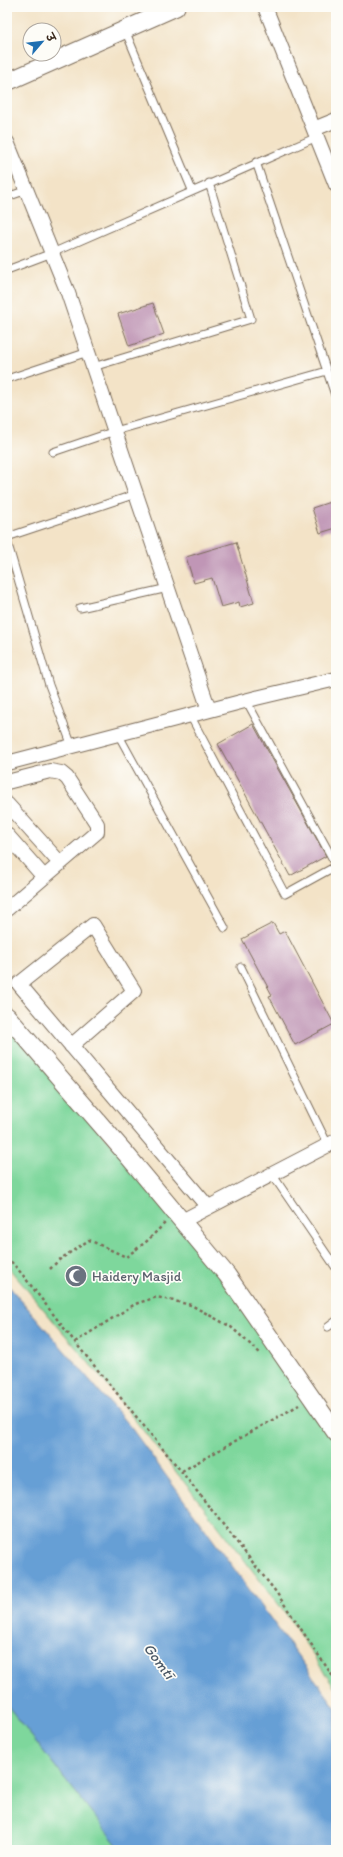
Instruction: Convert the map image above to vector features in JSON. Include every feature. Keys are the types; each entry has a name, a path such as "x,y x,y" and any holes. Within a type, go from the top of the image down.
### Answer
{"street":[{"path":"7,82 176,7"},
{"path":"265,7 336,185"},
{"path":"315,133 336,120"},
{"path":"7,142 68,293 209,710"},
{"path":"7,763 246,700 336,679"},
{"path":"7,782 50,771 61,774 67,778 97,824 97,832 7,909"},
{"path":"7,804 60,863"},
{"path":"7,834 44,877"},
{"path":"71,1046 134,991 93,925 19,984 71,1046 208,1207"},
{"path":"7,1016 227,1275 336,1433"},
{"path":"179,1217 208,1207 332,1143"}],"lane":[{"path":"125,30 192,190"},
{"path":"7,270 52,253 256,162 315,133"},
{"path":"256,162 336,398"},
{"path":"93,367 251,319 209,183"},
{"path":"7,198 27,190"},
{"path":"7,379 88,352"},
{"path":"54,452 115,431 327,371"},
{"path":"7,537 136,494"},
{"path":"7,541 49,685 72,746"},
{"path":"80,608 168,588"},
{"path":"190,715 285,894 336,865 246,700"},
{"path":"118,734 226,928"},
{"path":"241,967 332,1143"},
{"path":"272,1174 336,1268"},
{"path":"328,1327 336,1322"}],"path":[{"path":"50,1269 59,1260 89,1240 126,1257 179,1217"},
{"path":"7,1257 181,1471 276,1592 336,1682"},
{"path":"75,1342 135,1304 157,1297 191,1305 231,1327 262,1354"},
{"path":"181,1471 312,1397"},
{"path":"7,1846 12,1850"}],"green space":[{"path":"7,1023 182,1226 240,1304 336,1444 336,1690 286,1614 188,1487 99,1375 7,1266"},
{"path":"7,1705 109,1834 121,1850 7,1850"}],"water":[{"name":"Gomtī","path":"7,1284 132,1429 336,1708 336,1850 121,1850 7,1705"}],"building":[{"path":"153,303 164,334 129,346 118,314"},
{"path":"336,500 336,528 320,533 312,508"},
{"path":"236,542 254,603 240,607 239,602 221,607 212,578 194,583 186,557"},
{"path":"253,724 326,856 290,876 218,744"},
{"path":"273,923 279,934 285,931 334,1024 295,1045 269,996 272,995 242,939"}],"place":[{"name":"Haidery Masjid","path":"76,1276"}]}
